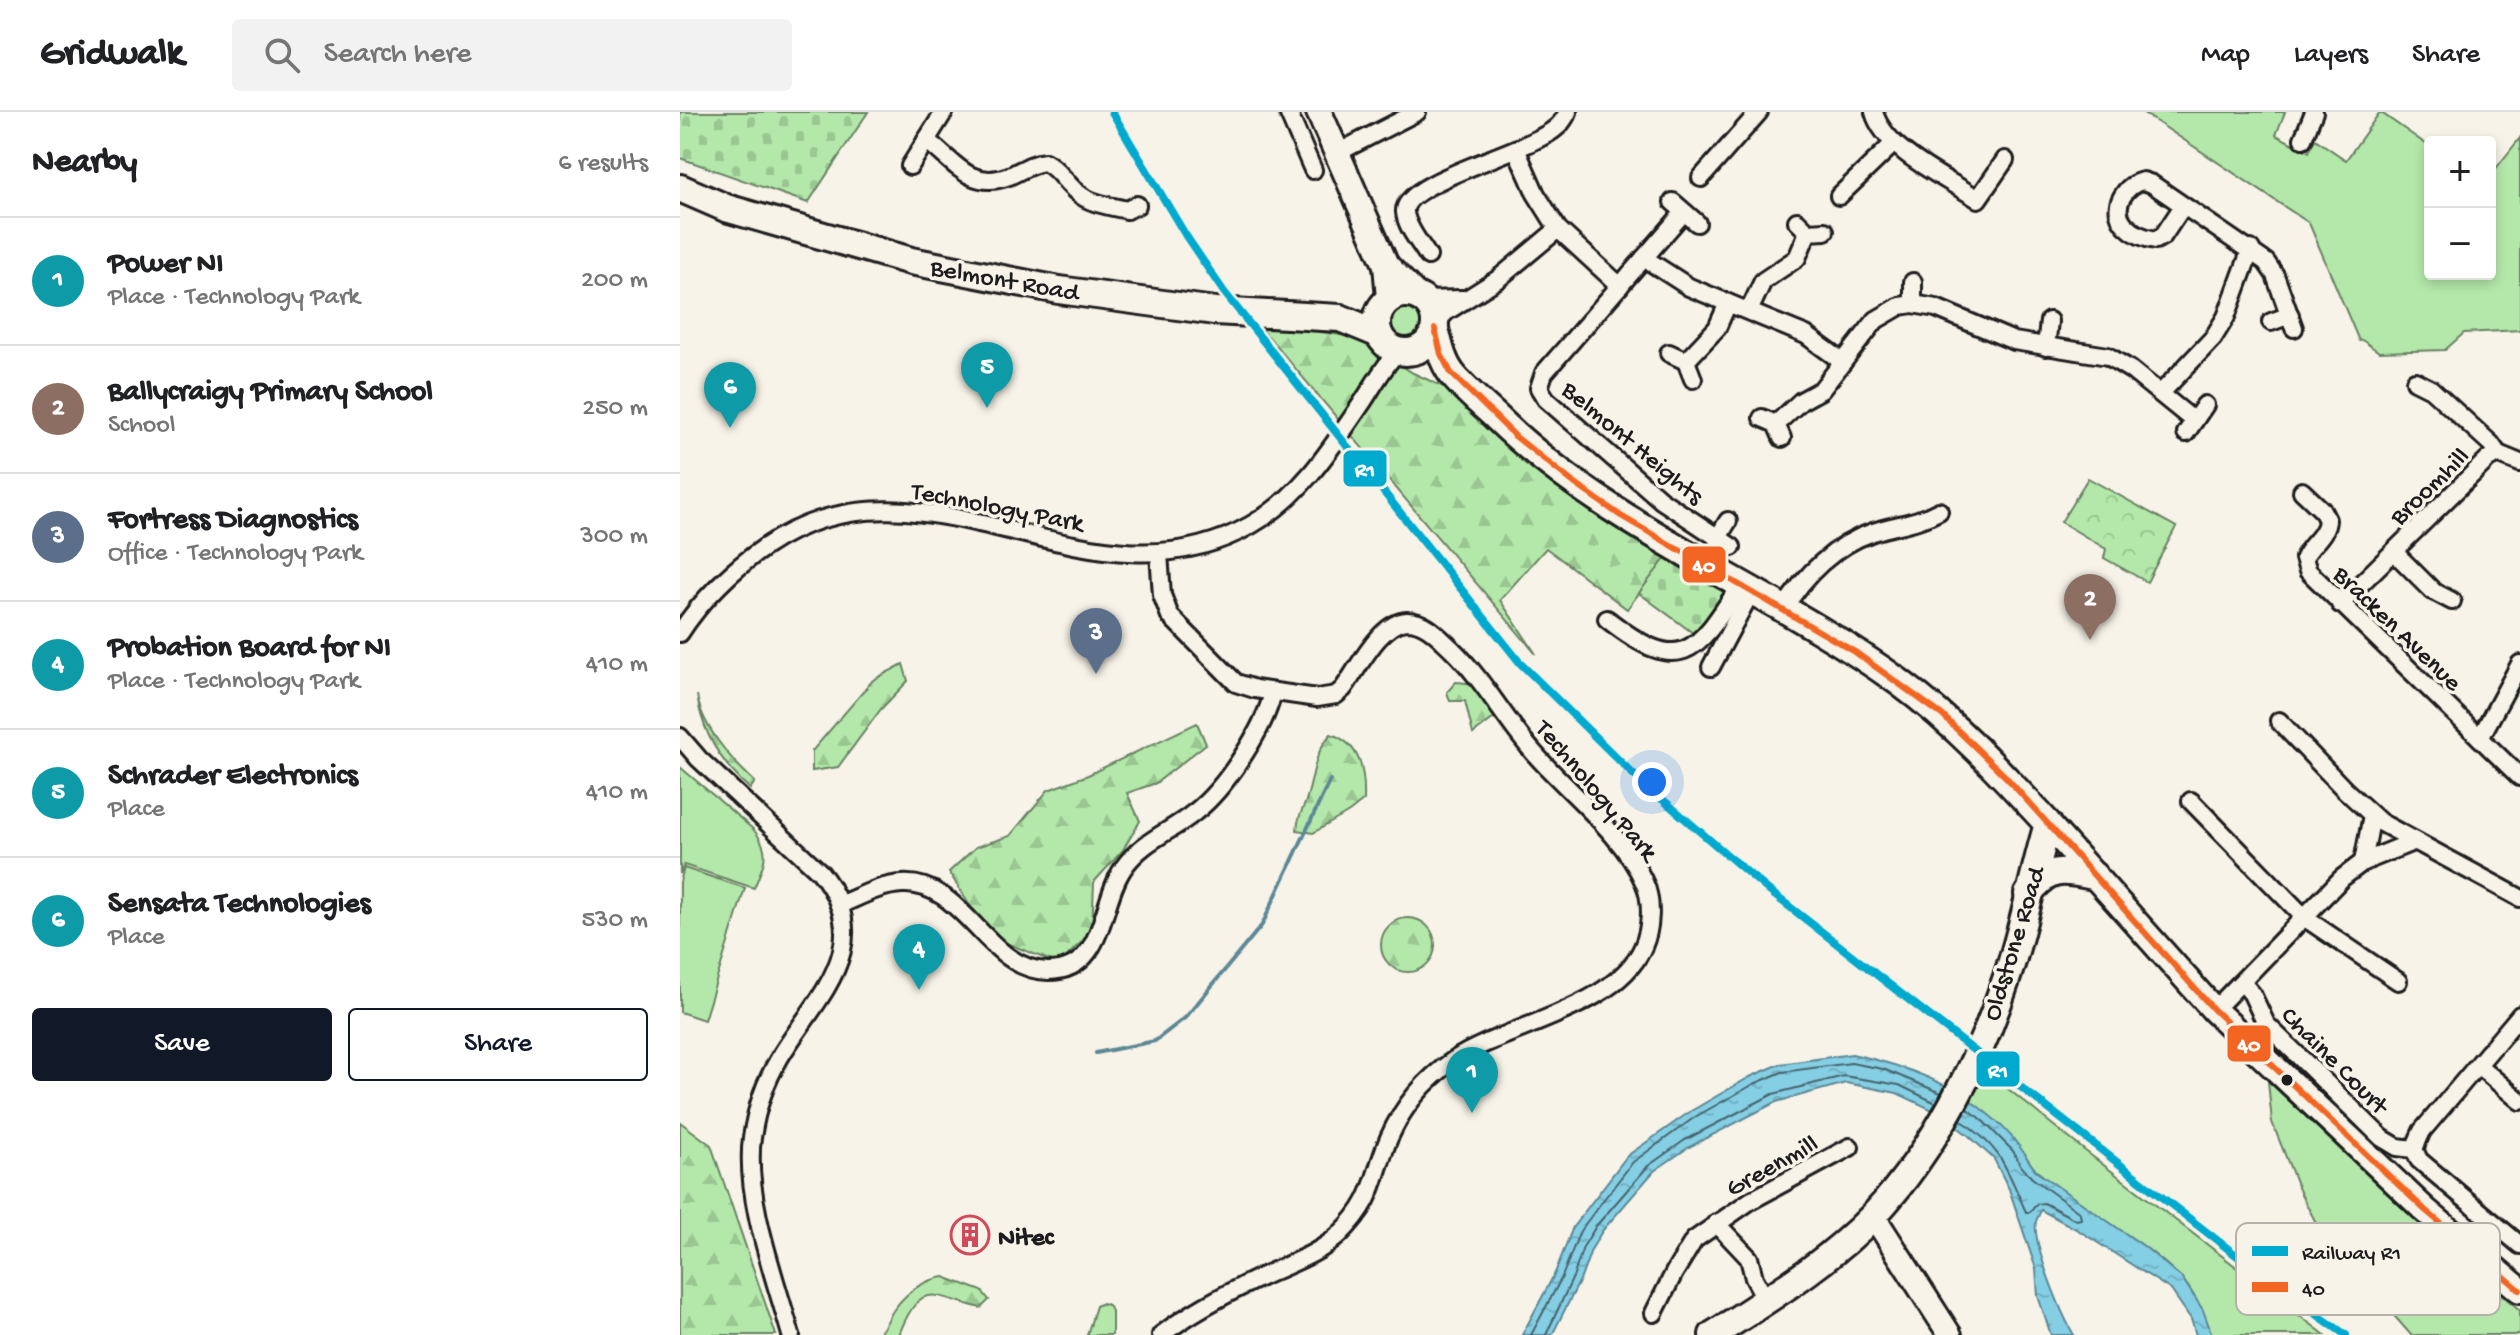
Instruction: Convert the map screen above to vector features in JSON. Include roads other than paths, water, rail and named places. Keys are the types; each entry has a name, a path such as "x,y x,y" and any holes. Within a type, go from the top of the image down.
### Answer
{"highway":[{"name":"Belmont Road","path":"680,188 726,208 911,261 1059,290 1259,314 1340,318 1414,308"},
{"path":"1414,308 1426,345 1392,349 1377,320 1414,308"},
{"path":"1414,308 1451,373 1516,437 1621,516 1747,587 1887,674 1942,715 1985,755 2048,824"},
{"name":"Belmont Road","path":"1340,318 1392,349 1451,373"},
{"name":"Oldstone Road","path":"1713,1335 1823,1259 1873,1215 1935,1134 1967,1074 2008,976 2048,824"},
{"path":"2028,894 2039,881 2059,871 2094,876"}],"main road":[{"path":"1319,112 1386,265 1414,308"},
{"path":"2048,824 2214,1010 2440,1223"},
{"path":"1873,1215 1950,1335"},
{"path":"2500,1273 2520,1290"}],"street":[{"path":"910,166 944,112"},
{"path":"1288,112 1313,170"},
{"path":"1337,153 1417,112"},
{"path":"1428,256 1405,216 1408,202 1426,186 1444,177 1480,165 1551,132 1568,112"},
{"path":"1701,178 1759,112"},
{"path":"1874,112 1877,123 1893,144 1978,199 2005,160"},
{"path":"2294,112 2313,115 2303,139"},
{"path":"926,140 967,176 978,180 999,179 1045,162 1086,199 1132,208 1125,229"},
{"path":"1839,196 1893,144"},
{"path":"1516,149 1536,194 1558,229 1620,286"},
{"path":"2183,206 2251,249 2271,268 2292,322 2271,322"},
{"name":"Belmont Heights","path":"1684,212 1544,373 1539,388 1546,399 1643,485 1724,543 1728,521"},
{"path":"1749,311 1764,279 1797,258 1810,228"},
{"path":"1414,308 1446,312 1498,279 1558,229"},
{"path":"2161,393 2213,338 2226,317 2251,249"},
{"path":"1644,258 1674,280 1806,335 1843,362"},
{"path":"1913,282 1913,304"},
{"path":"1414,308 1463,299"},
{"path":"1686,361 1717,328 1728,303"},
{"path":"1773,427 1801,401 1821,390 1876,320 1900,306 1913,304 1936,308 2014,341 2108,356 2161,393 2190,427 2205,405"},
{"path":"2046,347 2049,321"},
{"name":"Technology Park","path":"680,633 729,576 751,556 801,526 855,511 923,511 1100,551 1159,554 1204,545 1249,526 1290,496 1319,465 1364,400 1392,349"},
{"path":"1669,353 1686,361 1693,379"},
{"path":"2415,381 2431,389 2498,454 2520,463"},
{"name":"Broomhill","path":"2340,604 2488,459 2498,454"},
{"name":"Bracken Avenue","path":"2302,491 2322,510 2327,520 2324,532 2304,558 2305,565 2340,604 2520,777"},
{"path":"1784,609 1809,575 1847,544 1875,532 1916,522 1939,511"},
{"name":"Broomhill","path":"2394,552 2433,591 2452,601"},
{"name":"Technology Park","path":"1159,554 1162,595 1173,621 1236,683 1317,698 1336,695 1388,628 1404,621 1422,624 1464,661 1530,748 1621,846 1645,883 1649,911 1648,933 1637,959 1617,980 1565,1010 1468,1052 1425,1084 1403,1112 1388,1139 1370,1195 1354,1219 1335,1238 1310,1254 1213,1302 1161,1335"},
{"path":"1607,619 1646,646 1669,651 1687,649 1703,639 1747,587"},
{"path":"1711,667 1747,587"},
{"path":"2480,738 2520,664"},
{"path":"839,905 884,887 920,886 943,896 1015,961 1043,971 1070,967 1080,962 1094,945 1114,883 1124,866 1140,847 1197,812 1213,794 1262,724 1273,692"},
{"path":"2279,721 2372,815 2520,898"},
{"path":"680,737 699,759 815,866 839,905 844,936 840,962 825,992 778,1060 759,1102 752,1139 751,1172 756,1206 791,1335"},
{"path":"2191,801 2305,918 2398,981"},
{"path":"2363,862 2372,815"},
{"path":"2214,1010 2342,878 2363,862 2415,841"},
{"name":"Chaine Court","path":"2242,982 2252,994 2266,1024 2382,1138 2397,1147 2414,1149"},
{"path":"2494,1223 2419,1160 2414,1149 2422,1131 2520,1015"},
{"path":"2479,1066 2520,1101"},
{"name":"Greenmill","path":"1654,1313 1694,1240 1750,1201 1850,1147"},
{"name":"Greenmill","path":"1716,1223 1749,1258 1754,1278 1766,1300"},
{"path":"2500,1228 2520,1245"}],"water":[{"path":"1852,1054 1921,1075 1970,1100 1998,1123 2037,1172 2145,1247 2182,1278 2203,1310 2212,1335 2196,1335 2191,1319 2171,1290 2041,1210 2036,1221 2036,1232 2043,1262 2074,1335 2051,1335 2038,1296 2036,1269 2009,1189 1994,1159 1937,1112 1897,1093 1846,1083 1776,1102 1689,1147 1654,1171 1602,1231 1552,1335 1522,1335 1555,1273 1573,1227 1627,1156 1691,1111 1750,1077 1780,1064"}],"waterway":[{"path":"1096,1053 1155,1041 1186,1017 1262,925 1330,780"}],"rail line":[{"name":"R1","path":"1112,112 1186,236 1224,292 1521,664 1634,775 1768,890 2236,1255"},
{"name":"R1","path":"2318,1315 2346,1335"}],"place":[{"name":"Schrader Electronics","path":"987,408"},
{"name":"Sensata Technologies","path":"730,428"},
{"name":"Ballycraigy Primary School","path":"2090,640"},
{"name":"Fortress Diagnostics","path":"1096,674"},
{"name":"Probation Board for NI","path":"919,990"},
{"name":"Power NI","path":"1472,1113"},
{"name":"Nitec","path":"970,1235"}]}
